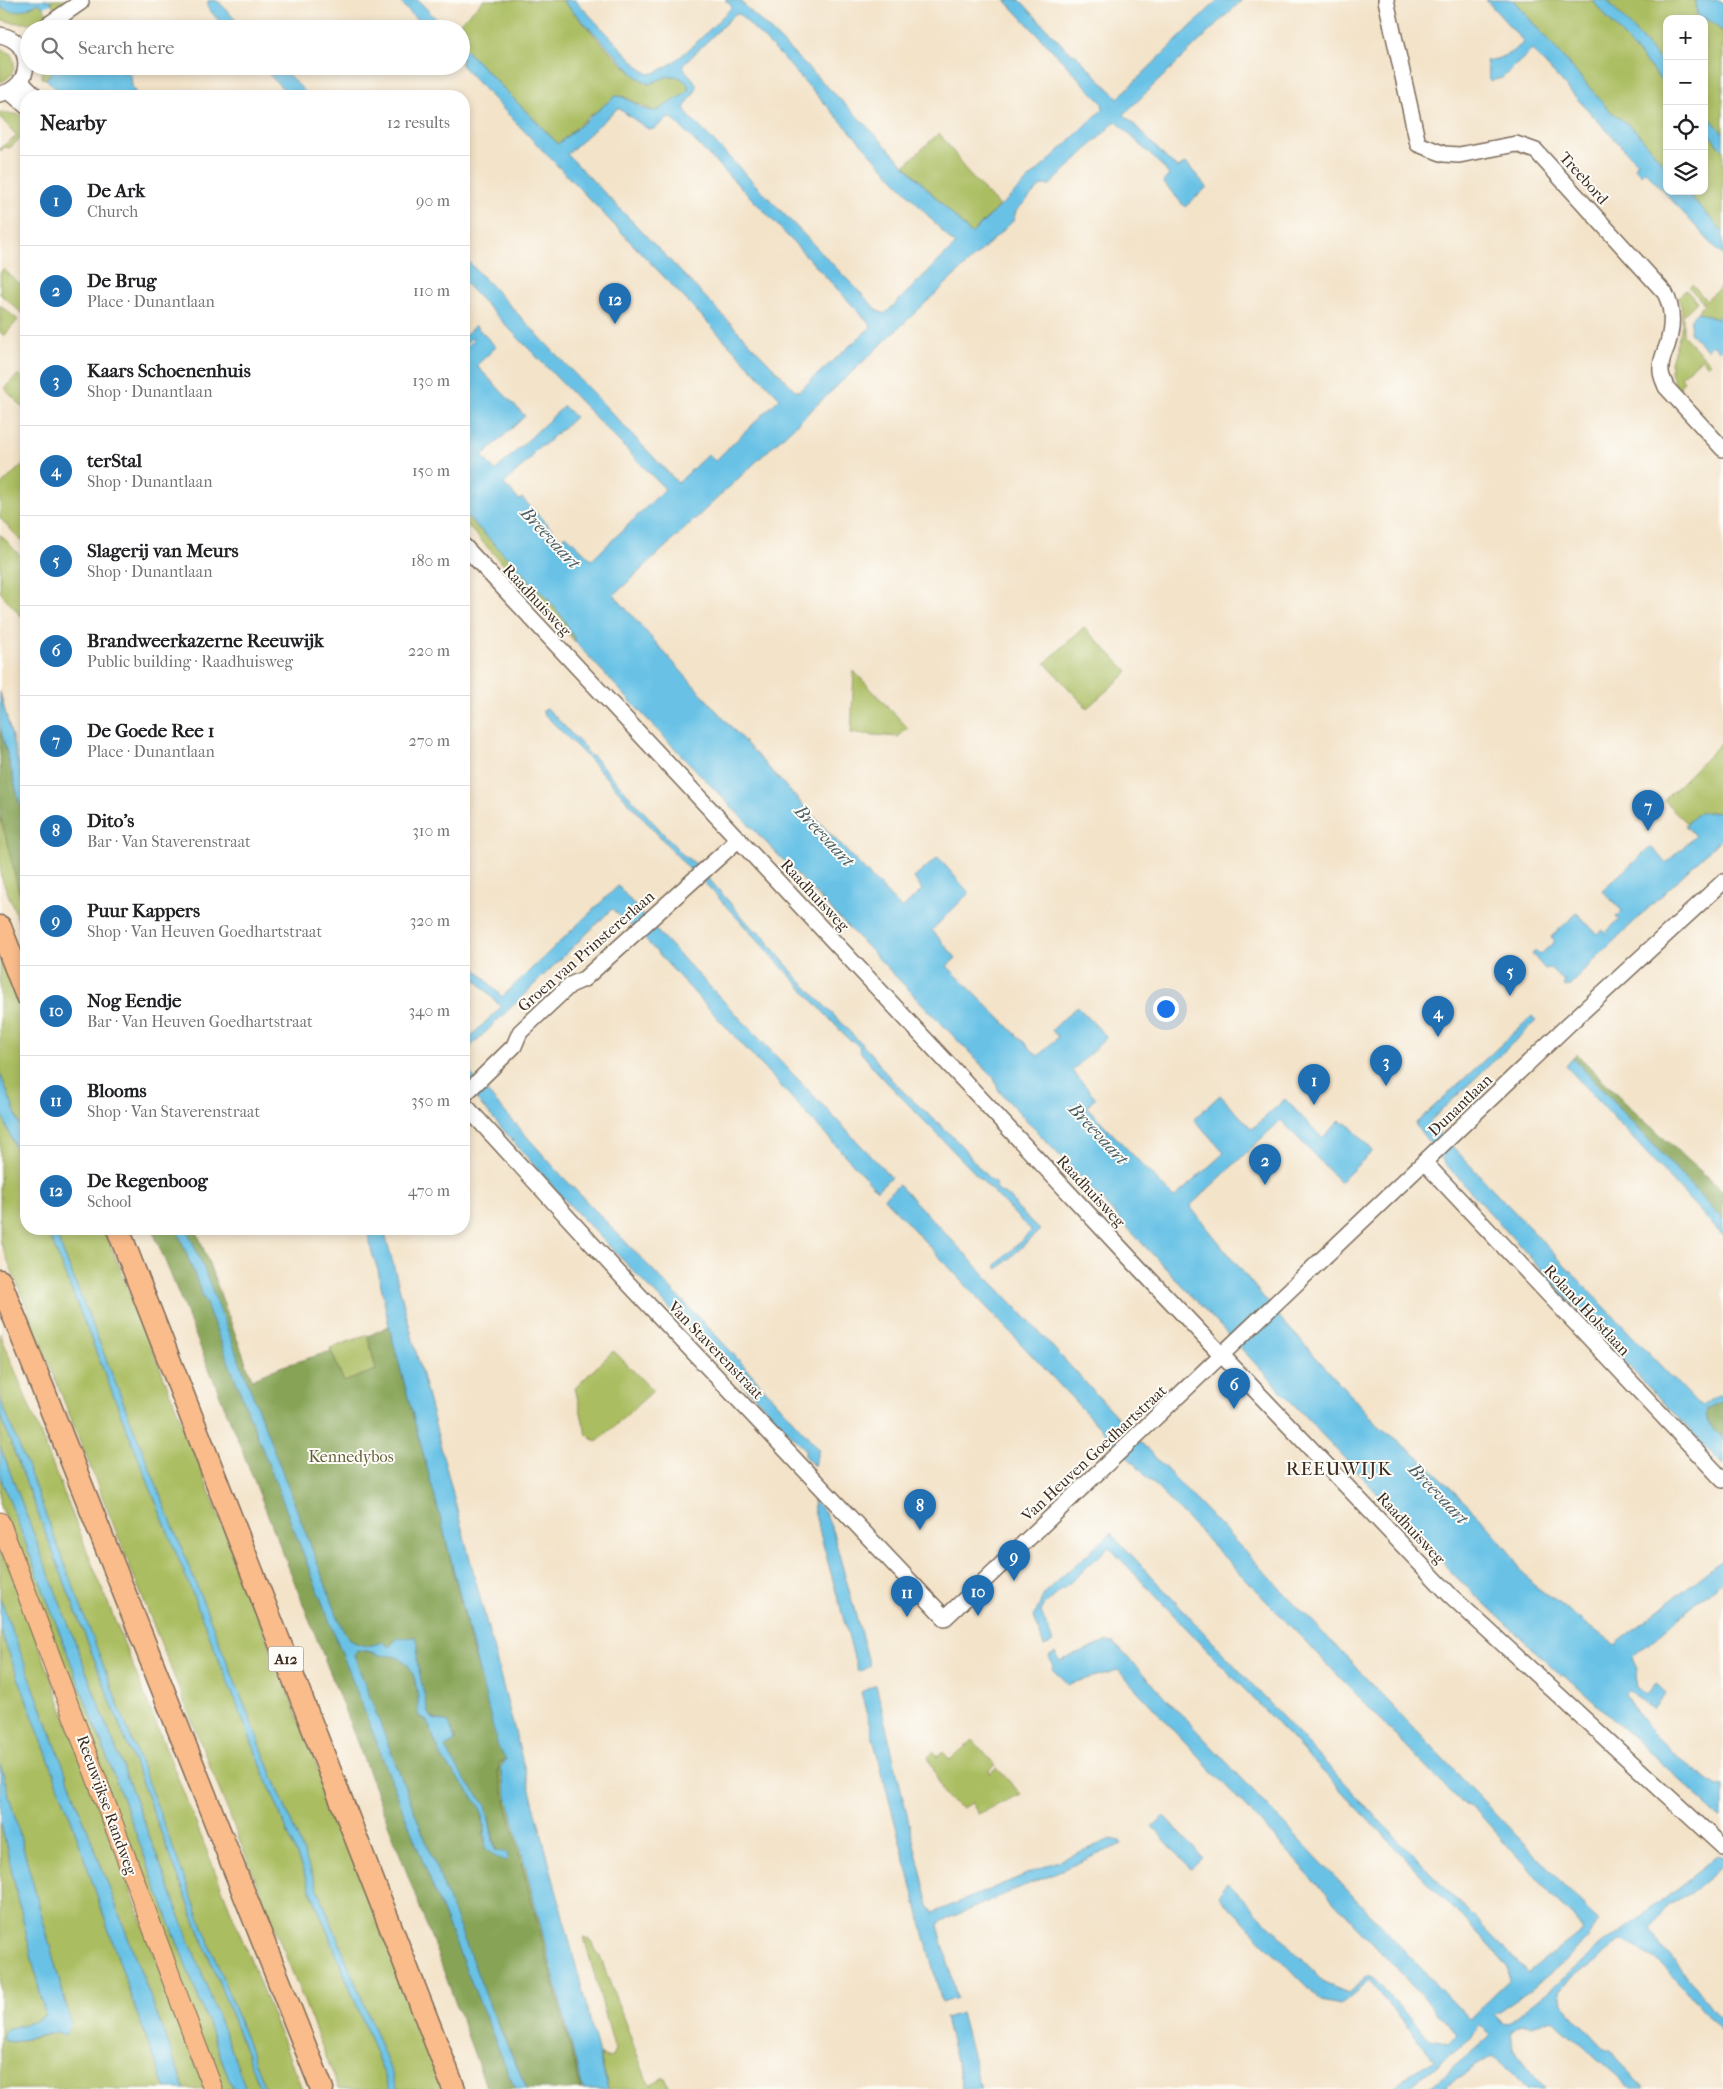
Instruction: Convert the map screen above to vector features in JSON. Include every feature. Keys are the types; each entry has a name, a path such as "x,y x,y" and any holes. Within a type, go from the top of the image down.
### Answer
{"highway":[{"path":"0,927 20,979"},
{"name":"A12","path":"120,1235 454,2089"},
{"path":"0,1282 322,2089"}],"main road":[{"name":"Reeuwijkse Randweg","path":"0,1522 213,2089"}],"street":[{"name":"Treebord","path":"1386,0 1418,144 1444,154 1459,155 1516,144 1536,152 1665,293 1670,303 1673,319 1662,359 1661,376 1666,387 1723,449"},
{"path":"60,20 82,1"},
{"path":"0,35 20,44"},
{"path":"20,100 10,89 23,75"},
{"name":"Raadhuisweg","path":"470,552 1141,1270 1228,1349 1451,1596 1720,1838"},
{"name":"Groen van Prinstererlaan","path":"470,1090 479,1079 514,1046 520,1032 570,985 584,979 739,839"},
{"name":"Dunantlaan","path":"1228,1349 1568,1025 1723,882"},
{"name":"Van Staverenstraat","path":"470,1105 625,1280 945,1618"},
{"name":"Roland Holstlaan","path":"1430,1158 1723,1480"},
{"name":"Van Heuven Goedhartstraat","path":"945,1618 1228,1349"}],"green space":[{"path":"51,0 70,0 57,10 51,4"},
{"path":"484,0 562,0 616,58 639,78 649,84 665,77 679,77 688,85 688,91 661,110 653,111 622,96 589,116 558,144 470,54 470,20 463,20"},
{"path":"1513,0 1592,0 1663,82 1663,163 1636,131 1609,110"},
{"path":"1607,0 1696,0 1697,15 1663,15 1663,63"},
{"path":"39,3 50,15 40,20 13,22 0,19 0,6 2,8"},
{"path":"1708,20 1723,32 1723,133 1708,116"},
{"path":"0,48 10,53 14,66 9,77 0,82"},
{"path":"42,75 49,75 46,79 42,78"},
{"path":"0,112 20,115 20,139 10,148 5,147 0,151 0,148 17,136 0,117"},
{"path":"939,133 966,171 999,206 971,234 905,165"},
{"path":"1708,133 1723,150 1723,232 1690,195 1708,195"},
{"path":"3,269 20,284 20,311 0,294 0,273"},
{"path":"1692,284 1706,300 1723,285 1723,313 1716,319 1697,312 1704,304 1689,287"},
{"path":"1686,290 1697,302 1683,315 1683,335 1710,363 1708,366 1701,359 1681,377 1684,381 1679,389 1671,374 1671,367 1682,325 1678,297"},
{"path":"0,305 18,320 4,336 0,332"},
{"path":"20,375 20,405 4,388"},
{"path":"20,467 20,540 0,518 0,486"},
{"path":"470,519 546,597 563,618 577,644 470,528"},
{"path":"0,534 20,556 20,615 0,592"},
{"path":"1084,627 1128,672 1087,708 1045,663"},
{"path":"854,671 908,728 898,737 851,733"},
{"path":"0,726 20,804 20,896 0,814"},
{"path":"1723,741 1723,811 1699,813 1687,824 1664,800"},
{"path":"0,814 20,891 20,924 0,874"},
{"path":"0,956 20,1008 20,1125 0,1073"},
{"path":"1577,1054 1640,1117 1723,1191 1723,1220 1573,1058"},
{"path":"0,1109 20,1161 20,1235 49,1235 390,2089 339,2089 0,1241"},
{"path":"56,1235 106,1235 192,1447 443,2089 398,2089"},
{"path":"154,1235 179,1235 443,1913 515,2089 487,2089 407,1873 239,1443"},
{"name":"Kennedybos","path":"189,1235 198,1235 252,1379 280,1367 331,1351 344,1382 376,1370 368,1336 389,1326 441,1520 473,1652 506,1759 499,1763 498,1773 581,2089 527,2089 491,2009 364,1682 354,1654 357,1650 394,1656 409,1667 415,1683 419,1717 427,1721 442,1758 479,1805 483,1815 484,1840 496,1857 500,1851 496,1850 486,1805 465,1780 447,1752 445,1747 455,1741 455,1737 442,1722 433,1718 428,1712 417,1662 418,1644 394,1641 390,1647 382,1642 360,1645 351,1640 343,1630"},
{"path":"0,1333 302,2089 265,2089 0,1398"},
{"path":"368,1335 376,1370 344,1382 330,1348"},
{"path":"612,1352 615,1352 653,1391 597,1442 586,1434 575,1388"},
{"path":"1723,1400 1723,1440 1710,1426 1706,1414 1707,1409"},
{"path":"0,1415 260,2089 246,2089 0,1446"},
{"path":"0,1476 233,2089 220,2089 0,1503"},
{"path":"0,1542 205,2089 185,2089 0,1598"},
{"path":"0,1629 72,1822 135,2008 166,2089 0,2089 0,1820 45,2015 36,2021 6,2029 13,2042 44,2036 60,2030 71,2023 0,1763"},
{"path":"973,1740 995,1765 989,1771 990,1774 997,1768 1021,1794 978,1814 972,1803 962,1808 946,1798 928,1757 933,1752 937,1757 943,1752 950,1760"},
{"path":"501,1760 504,1760 500,1768 501,1773 583,2089 581,2089 498,1773 497,1767"},
{"path":"584,1937 591,1941 601,1959 646,2078 651,2084 664,2077 669,2089 608,2089 600,2054 607,2058 612,2057 615,2050"}],"water":[{"path":"0,0 51,0 51,4 64,20 54,20 39,3 19,11 10,11 0,6"},
{"path":"215,0 220,3 236,20 218,20 207,7 208,1"},
{"path":"398,0 418,0 437,20 417,20"},
{"name":"Breevaart","path":"562,0 575,0 641,69 649,74 669,65 704,35 732,7 725,0 741,0 971,234 1103,109 1102,103 1005,0 1020,0 1067,50 1076,55 1118,98 1218,0 1242,0 1124,114 1171,163 1178,168 1186,163 1207,187 1185,207 1163,182 1169,175 1163,167 1116,121 1050,185 1042,185 1016,211 1013,221 614,595 756,754 902,909 922,890 914,878 938,857 969,893 932,930 956,958 947,966 1038,1056 1058,1037 1052,1030 1077,1006 1107,1037 1072,1071 1096,1098 1087,1107 1174,1198 1224,1153 1194,1119 1220,1095 1252,1129 1285,1099 1322,1138 1340,1121 1345,1124 1347,1123 1373,1151 1340,1182 1281,1120 1191,1205 1192,1209 1281,1319 1379,1426 1424,1462 1479,1516 1514,1558 1531,1583 1615,1645 1723,1559 1723,1580 1632,1658 1637,1669 1635,1674 1637,1687 1647,1695 1656,1684 1666,1693 1652,1709 1629,1690 1625,1694 1644,1724 1675,1755 1718,1787 1723,1785 1723,1816 1721,1817 1563,1674 1561,1675 1455,1576 999,1091 994,1078 663,736 577,644 563,618 546,597 470,519 470,343 473,340 470,339 470,330 475,325 496,347 478,364 478,367 525,416 482,456 495,471 564,406 575,417 543,446 541,445 532,454 533,456 504,484 519,500 522,498 561,539 566,535 592,560 665,489 470,288 470,263 678,483 708,454 715,461 780,398 470,74 470,54 558,144 615,96 626,98 642,108 652,111 661,109 688,91 688,85 679,77 674,76 665,77 649,84 636,76","holes":["735,14 739,14 780,55 955,245 885,314 878,311 688,115 684,108 697,88 683,65","618,108 648,129 654,129 667,119 672,118 764,211 870,324 871,327 799,391 795,390 567,154"]},
{"path":"1486,0 1513,0 1609,110 1636,131 1663,163 1663,191 1645,171 1641,175 1634,167 1637,163 1532,50 1502,78 1490,81 1486,61 1506,55 1524,42"},
{"path":"1592,0 1607,0 1663,63 1663,82"},
{"path":"1696,0 1720,0 1723,4 1723,32 1708,20 1708,15 1697,15"},
{"path":"49,75 131,75 134,90 57,90 46,79"},
{"path":"270,75 289,75 303,90 284,90"},
{"path":"1708,116 1723,133 1723,150 1708,133"},
{"path":"1667,195 1690,195 1723,232 1723,256"},
{"path":"1697,312 1716,319 1723,313 1723,347 1719,351 1713,345 1707,350 1690,333 1691,318"},
{"path":"0,692 20,769 20,804 0,726"},
{"path":"547,708 684,856 695,863 753,929 760,932 768,940 769,944 796,976 874,1057 892,1080 956,1140 995,1183 997,1190 1011,1198 1017,1208 1040,1230 998,1269 995,1266 1031,1231 878,1073 859,1050 860,1048 852,1040 850,1041 591,761 542,712"},
{"path":"1723,811 1723,837 1594,960 1570,986 1565,987 1563,985 1565,982 1550,968 1545,969 1532,954 1536,951 1540,955 1555,941 1551,937 1577,913 1597,934 1602,930 1605,933 1619,920 1616,917 1622,911 1602,890 1651,847 1666,863 1695,836 1686,824 1699,813"},
{"path":"618,886 655,929 891,1177 877,1190 639,933 612,909 470,1047 470,1037 501,1007 470,973 470,962 502,997"},
{"path":"1532,1016 1536,1021 1429,1122 1697,1404 1703,1406 1715,1396 1723,1394 1723,1400 1707,1409 1706,1415 1709,1424 1723,1440 1723,1465 1634,1372 1444,1162 1415,1124"},
{"path":"1573,1058 1723,1220 1723,1236 1566,1066"},
{"path":"0,1073 20,1125 20,1161 0,1109"},
{"path":"470,1073 562,1176 727,1347 819,1449 814,1466 805,1457 805,1449 561,1196 470,1092"},
{"path":"899,1185 1014,1305 1130,1431 1599,1922 1577,1949 1551,1973 1494,2014 1503,2024 1508,2023 1556,1985 1606,1940 1617,1935 1718,1856 1721,1858 1723,1856 1723,1866 1690,1893 1667,1905 1649,1929 1723,2022 1723,2034 1690,1994 1653,1957 1621,1941 1569,1981 1560,1992 1562,2003 1604,2049 1611,2051 1645,2089 1632,2089 1552,2019 1531,2025 1521,2023 1511,2031 1513,2049 1544,2089 1526,2089 1513,2074 1492,2056 1448,2084 1447,2089 1428,2089 1490,2036 1480,2024 1471,2039 1406,2089 1388,2089 1434,2059 1369,1981 1340,2005 1322,2001 1218,1895 1228,1883 1326,1984 1348,1993 1368,1976 1374,1979 1430,2040 1448,2043 1457,2034 1118,1670 1068,1684 1052,1669 1053,1666 1049,1656 1055,1653 1060,1661 1106,1642 1114,1643 1469,2019 1509,1981 1508,1966 1109,1547 1044,1606 1041,1612 1053,1642 1044,1646 1034,1617 1045,1592 1111,1533 1376,1817 1528,1973 1583,1930 1474,1808 1460,1802 1117,1446 884,1198"},
{"path":"49,1235 56,1235 398,2089 390,2089"},
{"path":"179,1235 190,1235 206,1274 343,1630 351,1640 360,1645 382,1642 390,1647 397,1638 416,1637 418,1644 417,1662 428,1712 433,1719 449,1723 455,1741 445,1747 465,1780 486,1805 495,1850 507,1853 508,1858 506,1861 496,1857 486,1849 483,1815 479,1805 442,1758 427,1721 418,1715 417,1690 408,1666 403,1660 394,1656 357,1650 354,1655 364,1682 491,2009 527,2089 515,2089 443,1913"},
{"path":"368,1235 386,1235 608,2089 583,2089 581,2082 501,1773 500,1768 506,1759 498,1747 441,1520 389,1326 378,1270"},
{"path":"0,1398 265,2089 260,2089 0,1415"},
{"path":"0,1446 246,2089 233,2089 0,1476"},
{"path":"813,1500 824,1511 832,1529 870,1666 858,1672 814,1511"},
{"path":"0,1598 185,2089 166,2089 135,2008 72,1822 0,1629"},
{"path":"876,1685 929,1906 933,1913 1111,1839 1120,1841 1122,1844 940,1922 938,1925 957,1998 942,2003 861,1692"},
{"path":"0,1763 71,2023 65,2035 57,2032 13,2042 5,2041 2,2037 6,2029 36,2021 45,2015 0,1820"},
{"path":"1164,1816 1203,1858 1191,1869 1152,1826"},
{"path":"961,2013 981,2089 963,2089 945,2018"}],"pier":[{"path":"51,4 64,20 54,20 43,7"}],"place":[{"name":"De Regenboog","path":"615,324"},
{"name":"De Goede Ree 1","path":"1648,831"},
{"name":"Slagerij van Meurs","path":"1510,996"},
{"name":"terStal","path":"1438,1037"},
{"name":"Kaars Schoenenhuis","path":"1386,1086"},
{"name":"De Ark","path":"1314,1105"},
{"name":"De Brug","path":"1265,1185"},
{"name":"Brandweerkazerne Reeuwijk","path":"1234,1409"},
{"name":"Dito's","path":"920,1530"},
{"name":"Puur Kappers","path":"1014,1581"},
{"name":"Nog Eendje","path":"978,1616"},
{"name":"Blooms","path":"907,1617"}],"district":[{"name":"REEUWIJK","path":"1339,1469"}]}
